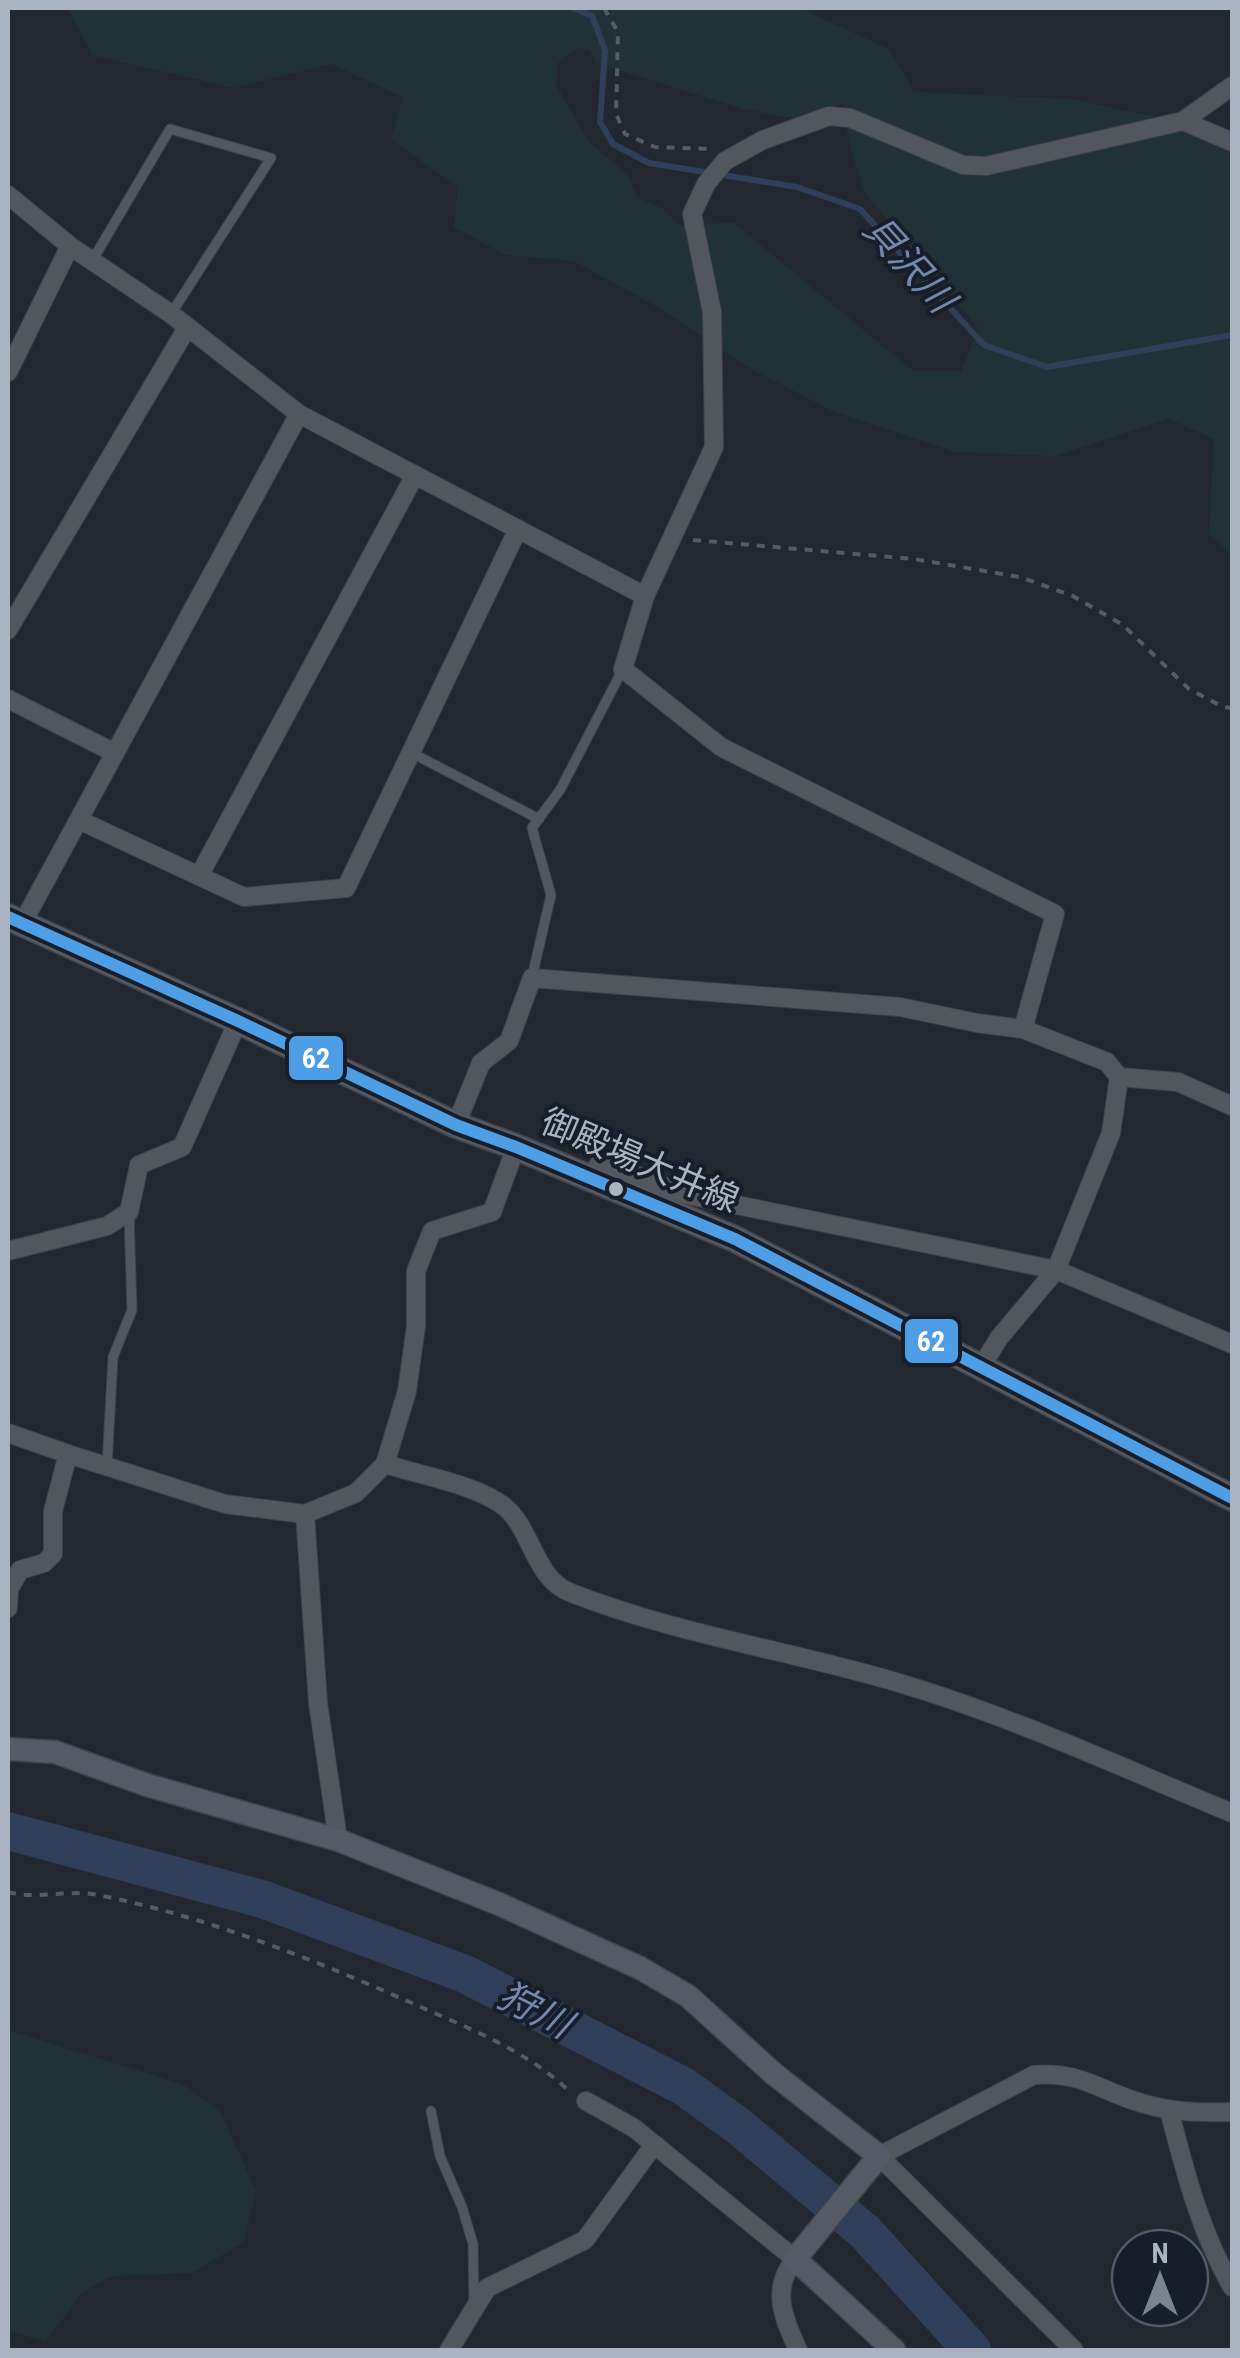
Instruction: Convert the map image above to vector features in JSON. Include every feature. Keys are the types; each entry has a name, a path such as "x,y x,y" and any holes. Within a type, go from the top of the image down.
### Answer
{"main road":[{"name":"御殿場大井線","path":"15,920 456,1125 735,1239 1232,1498"}],"street":[{"path":"1024,1029 1055,914 721,747 623,669 645,596 714,447 712,312 692,214 706,184 729,158 762,140 829,116 850,118 963,165 986,166 1183,121 1232,86"},
{"path":"1183,121 1232,142"},
{"path":"8,195 70,246 171,314 298,414 645,596"},
{"path":"8,372 70,246"},
{"path":"8,630 187,328"},
{"path":"15,920 79,820 298,414"},
{"path":"199,876 415,475"},
{"path":"79,820 244,897 346,888 518,529"},
{"path":"8,699 115,753"},
{"path":"456,1125 481,1063 509,1041 532,978 900,1008 1024,1029 1106,1062 1120,1077 1178,1082 1232,1106"},
{"path":"8,1252 107,1226 129,1212 139,1166 182,1147 238,1021"},
{"path":"981,1367 999,1338 1056,1270 1112,1132 1120,1077"},
{"path":"8,1433 107,1469 225,1504 304,1514 356,1493 384,1464 407,1391 416,1326 416,1271 432,1231 492,1212 516,1147"},
{"path":"590,1178 601,1161 684,1194 1056,1270 1232,1344"},
{"path":"8,1608 9,1589 20,1570 44,1563 53,1554 53,1511 68,1454"},
{"path":"384,1464 487,1496 508,1510 538,1561 563,1590 686,1628 906,1685 986,1712 1232,1813"},
{"path":"304,1514 318,1703 338,1840"},
{"path":"8,1748 55,1752 147,1785 338,1840 498,1904 640,1968 688,1996 774,2074 879,2156 1074,2350"},
{"path":"798,2350 780,2304 786,2271 879,2156 1034,2075 1062,2072 1169,2110 1232,2112"},
{"path":"586,2101 634,2128 795,2259 894,2350"},
{"path":"1169,2110 1196,2210 1212,2252 1232,2287"},
{"path":"448,2350 486,2288 585,2240 656,2146"}],"lane":[{"path":"92,261 170,128 271,158 171,314"},
{"path":"532,978 551,895 532,828 560,790 623,669"},
{"path":"410,752 539,818"},
{"path":"107,1469 113,1357 132,1310 129,1212"},
{"path":"431,2112 440,2156 473,2244 474,2306"}],"path":[{"path":"604,8 618,32 616,114 625,134 655,147 705,147 729,158"},
{"path":"673,538 914,559 1020,577 1073,596 1122,625 1189,689 1232,708"},
{"path":"8,1892 24,1896 71,1892 98,1895 229,1931 348,1975 489,2037 552,2075 568,2090"}],"shaded area":[{"path":"68,8 800,8 889,49 914,92 1070,99 1232,133 1232,555 1209,534 1214,439 1169,419 1054,456 956,452 837,413 751,369 661,309 574,261 505,255 454,227 458,187 391,140 403,97 331,64 234,88 92,55","holes":["577,48 589,50 596,63 743,109 798,119 843,103 848,139 864,192 979,329 961,371 913,371 733,222 681,226 663,209 637,197 629,176 589,142 556,85 558,63"]},
{"path":"8,2030 185,2085 221,2113 256,2191 244,2242 192,2273 111,2276 83,2292 45,2342 8,2330"}],"waterway":[{"name":"貝沢川","path":"573,8 592,16 605,50 600,122 613,144 649,163 797,187 860,209 984,345 1047,367 1232,335"},
{"name":"狩川","path":"8,1831 262,1899 465,1974 683,2086 737,2125 865,2232 972,2350"}],"transit line":[{"name":"62","path":"8,917 456,1125 735,1239 1232,1498"}]}
